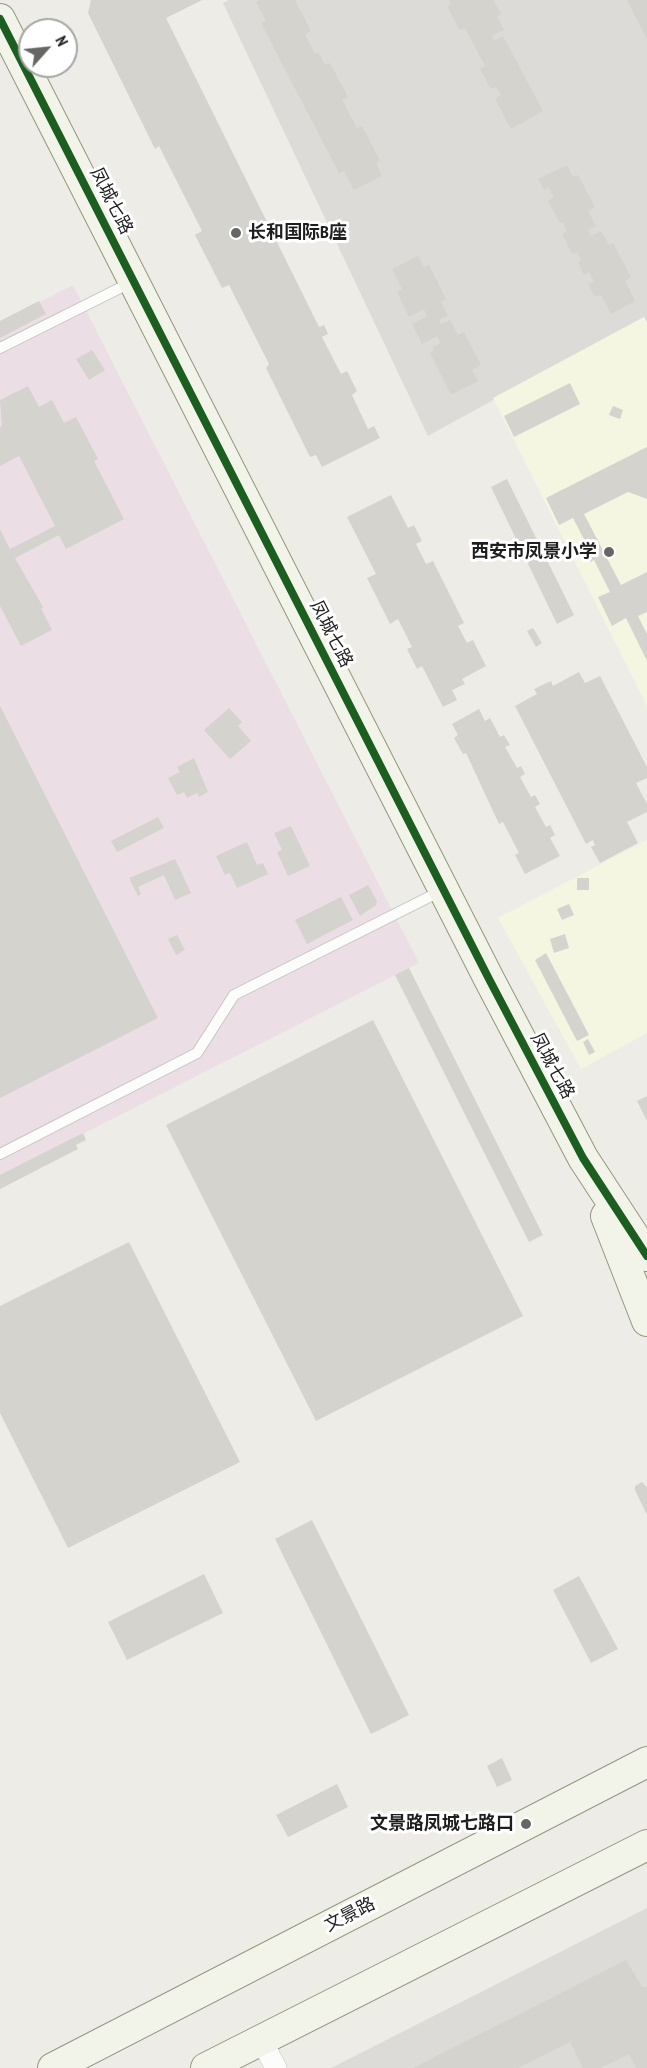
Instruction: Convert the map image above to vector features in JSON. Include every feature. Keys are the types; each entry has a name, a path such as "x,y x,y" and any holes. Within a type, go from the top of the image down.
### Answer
{"street":[{"name":"凤城七路","path":"0,19 583,1158 647,1256"},
{"name":"凤城七路","path":"583,1158 647,1321"},
{"name":"文景路","path":"53,2068 647,1762"},
{"path":"206,2068 647,1845"},
{"path":"262,2041 276,2068"}],"lane":[{"path":"0,348 135,280"},
{"path":"0,1154 197,1053 234,995 444,890"}],"shaded area":[{"path":"229,0 647,0 647,323 644,317 428,436 223,3"},
{"path":"73,285 419,963 0,1176 0,322"},
{"name":"西安市凤景小学","path":"644,317 647,323 647,706 493,398"},
{"path":"647,840 647,1033 581,1069 498,918"},
{"path":"647,1908 647,2068 331,2068"}],"building":[{"name":"长和国际B座","path":"91,0 202,0 166,18 319,327 324,325 328,334 322,337 341,374 347,371 357,391 352,395 368,429 374,426 380,438 322,467 316,455 310,457 266,368 269,364 229,285 222,288 195,235 202,231 159,146 155,149 88,13"},
{"path":"295,0 311,31 305,34 315,54 318,52 325,65 330,63 348,97 342,100 357,128 362,126 380,161 376,163 382,176 354,190 344,171 339,173 261,23 266,21 256,2"},
{"path":"449,0 493,0 501,14 497,16 504,30 492,36 494,41 503,36 543,111 511,129 495,99 501,95 496,87 491,89 480,69 485,66 465,28 460,30 447,6 451,4"},
{"path":"627,0 647,0 647,39"},
{"path":"567,165 573,177 578,175 595,207 588,211 596,226 588,230 591,236 601,231 609,245 613,243 631,277 625,281 635,301 611,314 601,295 595,297 588,284 594,281 589,272 584,275 578,262 581,260 577,252 572,254 562,234 567,231 563,222 560,223 548,201 554,197 548,187 544,190 538,179"},
{"path":"418,256 424,267 429,265 446,299 441,302 448,316 439,320 441,324 450,320 458,335 464,332 481,365 472,370 478,381 451,395 430,353 434,350 433,347 441,343 437,336 422,344 412,324 427,316 424,309 409,317 397,292 402,289 392,269"},
{"path":"39,301 46,314 0,338 0,321"},
{"path":"92,350 105,370 89,380 76,359"},
{"path":"570,383 580,404 514,437 504,416"},
{"path":"28,386 39,407 52,400 64,423 76,417 98,459 94,461 124,519 66,549 59,535 15,558 43,607 41,608 52,630 21,646 0,606 0,529 10,549 55,526 19,456 0,466 0,427 2,426 0,400"},
{"path":"613,406 623,410 620,419 609,415"},
{"path":"647,447 647,499 628,492 584,514 621,585 647,572 647,612 638,616 647,634 647,661 626,618 612,626 598,597 610,592 594,560 590,562 584,551 589,549 573,518 559,525 546,498"},
{"path":"507,479 574,615 557,624 491,487"},
{"path":"391,495 408,528 414,525 422,541 416,544 426,564 433,561 464,623 458,626 467,643 473,640 486,666 462,679 465,684 452,690 457,700 443,707 422,666 417,669 407,649 412,647 398,619 390,624 367,578 376,574 347,517"},
{"path":"533,628 542,643 536,647 527,631"},
{"path":"579,672 585,683 600,676 647,767 647,778 636,783 647,804 647,812 627,822 638,843 600,863 591,847 595,845 593,840 586,844 515,706 537,694 534,689 551,681 553,686"},
{"path":"0,706 158,1018 0,1098"},
{"path":"229,708 242,722 238,726 251,741 230,759 204,730"},
{"path":"479,709 485,721 490,718 500,737 504,735 510,745 505,747 517,768 521,766 525,774 520,777 531,797 535,795 540,804 535,807 546,827 550,825 555,835 550,838 560,856 525,874 515,855 519,853 503,822 499,824 466,753 463,754 454,738 458,735 452,724"},
{"path":"194,758 208,792 199,797 197,793 187,798 184,792 177,795 168,778 180,772 177,767"},
{"path":"158,817 164,828 117,852 111,841"},
{"path":"291,826 310,866 288,876 277,852 282,850 274,833"},
{"path":"247,842 257,865 263,863 268,874 237,888 230,873 225,875 216,856"},
{"path":"175,859 191,893 175,900 164,875 138,887 141,894 138,896 129,878"},
{"path":"577,878 589,878 589,890 577,890"},
{"path":"368,885 377,901 376,905 360,916 349,895"},
{"path":"341,897 353,920 307,944 295,920"},
{"path":"569,904 574,915 562,920 557,909"},
{"path":"565,934 569,948 554,953 550,939"},
{"path":"177,935 185,950 176,955 168,939"},
{"path":"546,953 589,1035 577,1041 535,960"},
{"path":"409,968 543,1235 529,1242 395,975"},
{"path":"373,1020 523,1316 316,1421 166,1125"},
{"path":"588,1039 595,1052 589,1055 583,1042"},
{"path":"647,1096 647,1121 637,1101"},
{"path":"83,1133 86,1140 76,1145 78,1149 0,1189 0,1175"},
{"path":"129,1242 240,1462 68,1548 0,1413 0,1306"},
{"path":"642,1482 647,1487 647,1515 635,1490 635,1486"},
{"path":"312,1520 409,1715 371,1734 275,1539"},
{"path":"204,1574 223,1613 127,1660 108,1622"},
{"path":"579,1576 618,1649 591,1663 553,1590"},
{"path":"502,1758 512,1780 497,1787 487,1766"},
{"path":"337,1784 348,1807 288,1837 276,1815"},
{"path":"626,1960 642,1987 647,1987 647,2068 636,2068 629,2054 601,2068 583,2068 570,2042 518,2068 413,2068"}],"cycle path":[{"path":"0,19 489,979 583,1158 647,1256"}],"place":[{"name":"长和国际B座","path":"236,233"},
{"name":"西安市凤景小学","path":"609,552"},
{"name":"文景路凤城七路口","path":"526,1824"}]}
